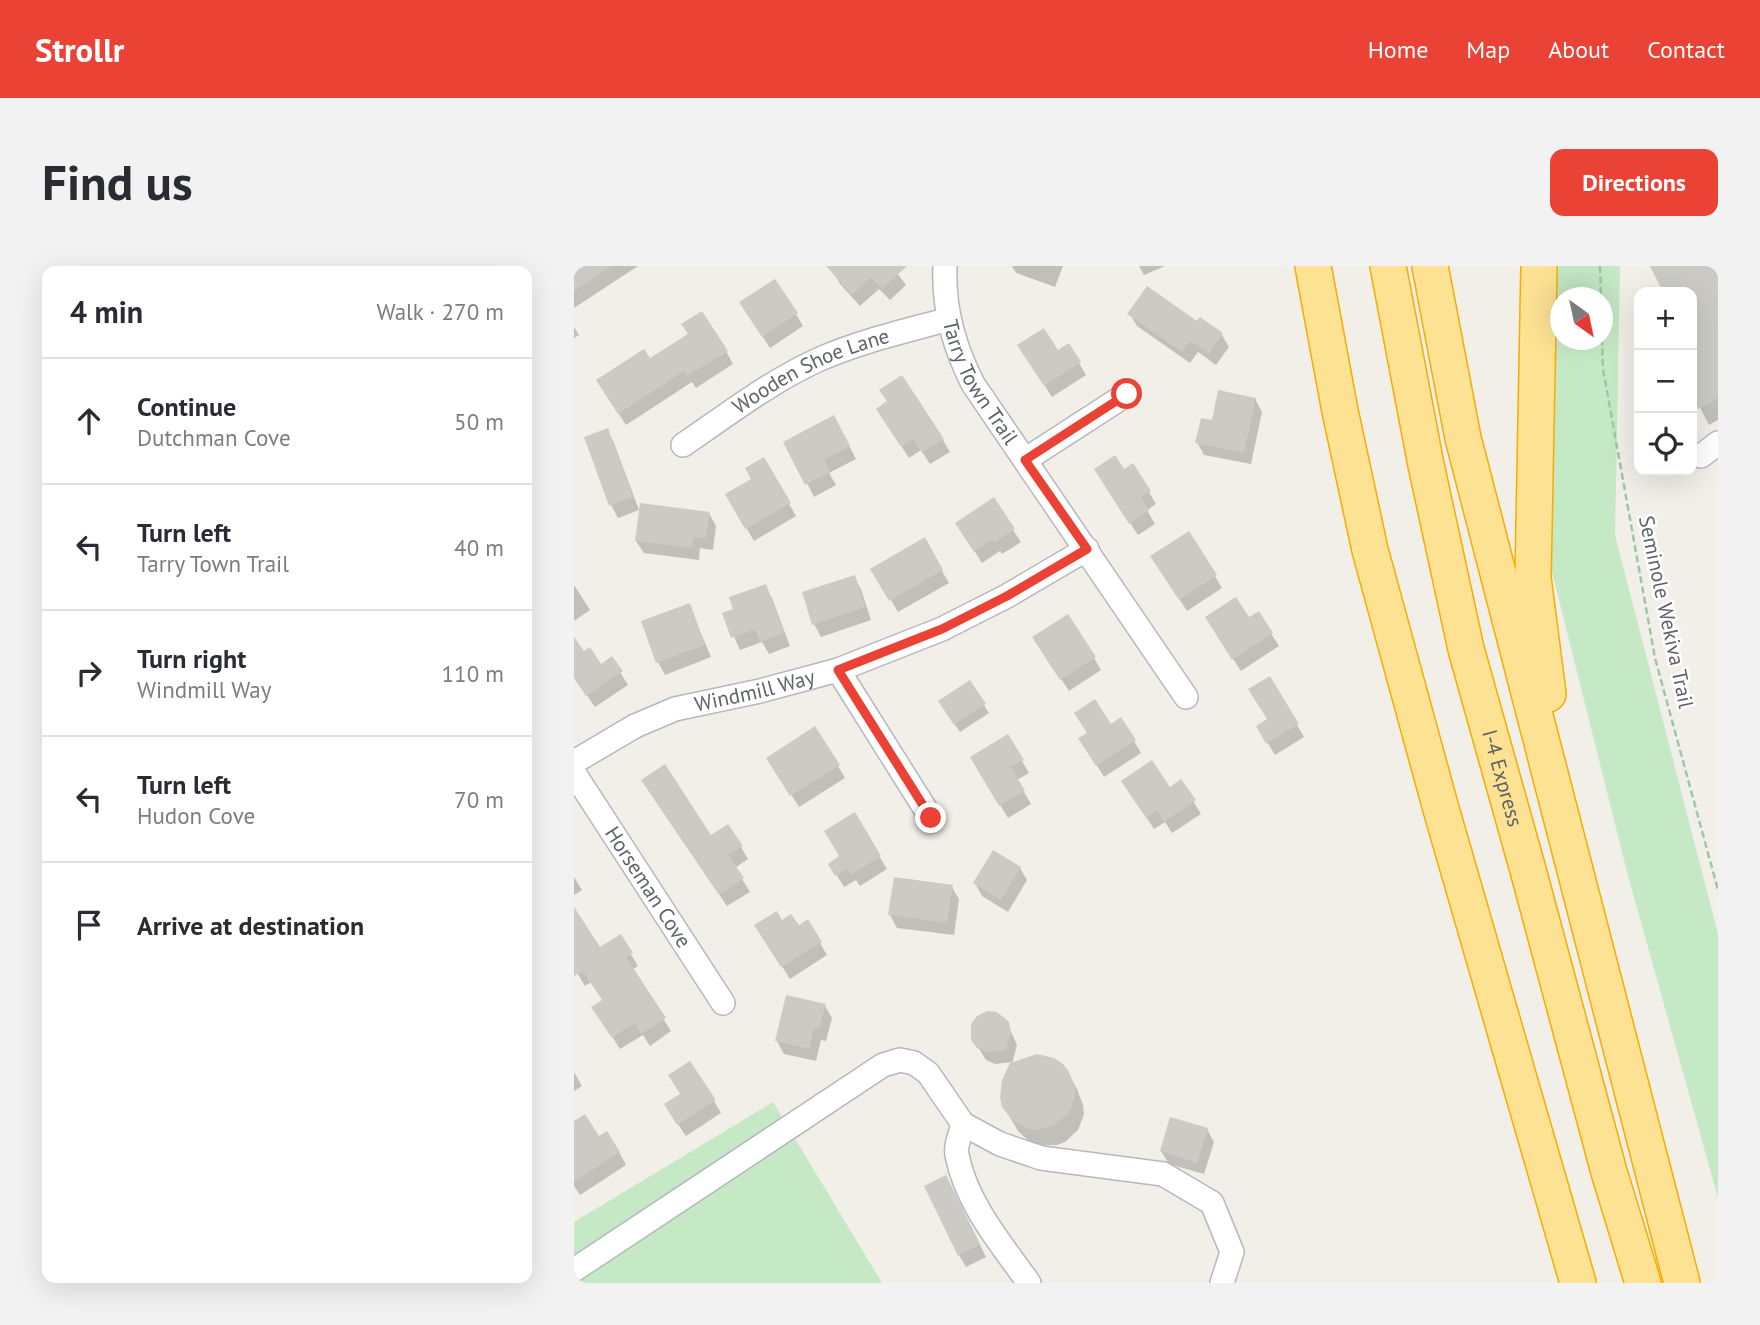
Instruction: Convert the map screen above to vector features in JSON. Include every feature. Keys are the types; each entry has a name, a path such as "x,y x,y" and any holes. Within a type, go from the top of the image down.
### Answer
{"highway":[{"path":"1313,266 1370,550 1441,809 1578,1283"},
{"name":"I-4 Express","path":"1388,266 1426,465 1466,649 1609,1172 1643,1283"},
{"path":"1430,266 1463,438 1682,1283"},
{"path":"1539,266 1533,578 1555,747 1602,927 1603,982"}],"street":[{"name":"Tarry Town Trail","path":"945,266 949,319 959,355 973,384 1186,697"},
{"name":"Wooden Shoe Lane","path":"683,445 770,387 820,359 949,319"},
{"path":"1025,460 1127,394"},
{"name":"Windmill Way","path":"574,762 635,726 675,709 760,691 838,670 942,629 1007,596 1087,549"},
{"path":"838,670 931,818"},
{"name":"Horseman Cove","path":"574,774 723,1003"},
{"path":"574,1270 883,1065 900,1060 914,1063 928,1073 963,1124 1000,1144 1041,1158 1163,1174 1212,1203 1232,1252 1222,1283"},
{"path":"963,1124 956,1153 971,1195 1029,1283"}],"path":[{"path":"1600,266 1601,287"},
{"name":"Seminole Wekiva Trail","path":"1602,350 1603,369 1656,658 1718,890"}],"green space":[{"path":"1547,266 1620,266 1615,535 1718,934 1718,1198 1627,872 1543,536"},
{"path":"773,1102 882,1283 574,1283 574,1222"}],"building":[{"path":"574,266 612,266 574,291"},
{"path":"826,266 907,266 882,289 871,277 852,295"},
{"path":"1650,266 1718,266 1718,397 1698,409 1697,287 1660,287"},
{"path":"775,279 798,313 762,337 739,302"},
{"path":"1147,286 1197,321 1200,317 1223,333 1209,354 1190,341 1182,352 1127,314"},
{"path":"702,311 728,351 687,376 684,371 618,414 596,380 644,349 650,358 688,334 681,324"},
{"path":"1044,328 1058,350 1069,343 1081,362 1044,386 1017,345"},
{"path":"902,375 944,439 922,453 913,439 901,447 876,409 887,401 879,390"},
{"path":"1218,390 1256,398 1244,453 1195,443 1201,418 1212,420"},
{"path":"834,415 850,446 824,460 830,472 805,485 783,442"},
{"path":"608,428 633,497 609,506 584,437"},
{"path":"1115,455 1124,469 1133,463 1151,491 1141,497 1149,511 1129,524 1094,469"},
{"path":"764,457 791,503 745,529 725,494 751,479 745,468"},
{"path":"994,497 1015,529 974,552 955,523"},
{"path":"640,503 710,512 706,538 694,537 692,548 635,541"},
{"path":"1189,531 1217,575 1179,600 1150,556"},
{"path":"925,537 943,570 889,601 870,569"},
{"path":"855,575 865,607 812,625 802,592"},
{"path":"766,584 784,633 760,642 755,629 731,638 722,613 733,609 729,597"},
{"path":"1236,597 1249,617 1259,611 1273,633 1232,660 1205,617"},
{"path":"690,603 705,645 656,663 641,621"},
{"path":"1068,614 1096,657 1060,680 1032,637"},
{"path":"574,637 584,651 590,647 601,664 612,656 623,671 586,696 574,678"},
{"path":"1270,676 1299,724 1266,744 1256,726 1267,719 1248,689"},
{"path":"970,680 986,704 954,725 938,701"},
{"path":"1095,699 1111,724 1121,717 1136,740 1096,766 1078,738 1087,733 1074,713"},
{"path":"815,726 840,765 790,796 766,758"},
{"path":"1008,734 1024,760 1011,767 1025,791 999,806 970,757"},
{"path":"1152,760 1170,787 1181,779 1196,800 1164,822 1157,811 1146,818 1121,781"},
{"path":"665,764 711,835 728,824 743,846 728,855 744,878 719,895 641,780"},
{"path":"855,812 881,856 851,875 847,869 835,876 828,864 839,856 824,831"},
{"path":"993,850 1021,867 1001,900 973,883"},
{"path":"894,877 953,885 947,923 888,915"},
{"path":"574,907 600,947 621,934 633,953 626,957 666,1018 641,1034 634,1023 612,1038 591,1007 602,1000 583,971 574,976"},
{"path":"777,911 782,920 791,914 799,925 808,919 822,942 781,967 754,925"},
{"path":"786,995 826,1004 819,1029 814,1028 809,1049 775,1041"},
{"path":"987,1011 997,1012 1009,1022 1011,1032 1006,1050 987,1052 977,1048 971,1040 971,1024 977,1016"},
{"path":"1037,1054 1062,1063 1075,1087 1069,1113 1055,1125 1038,1130 1029,1129 1013,1121 1002,1107 1000,1098 1002,1080 1010,1063"},
{"path":"690,1061 716,1100 677,1125 664,1104 680,1094 668,1075"},
{"path":"585,1114 599,1136 607,1131 620,1152 574,1182 574,1121"},
{"path":"1170,1117 1208,1128 1197,1163 1160,1151"},
{"path":"946,1175 980,1244 958,1256 924,1186"}],"route":[{"path":"931,818 838,670 942,629 1007,596 1087,549 1025,460 1127,394"}]}
